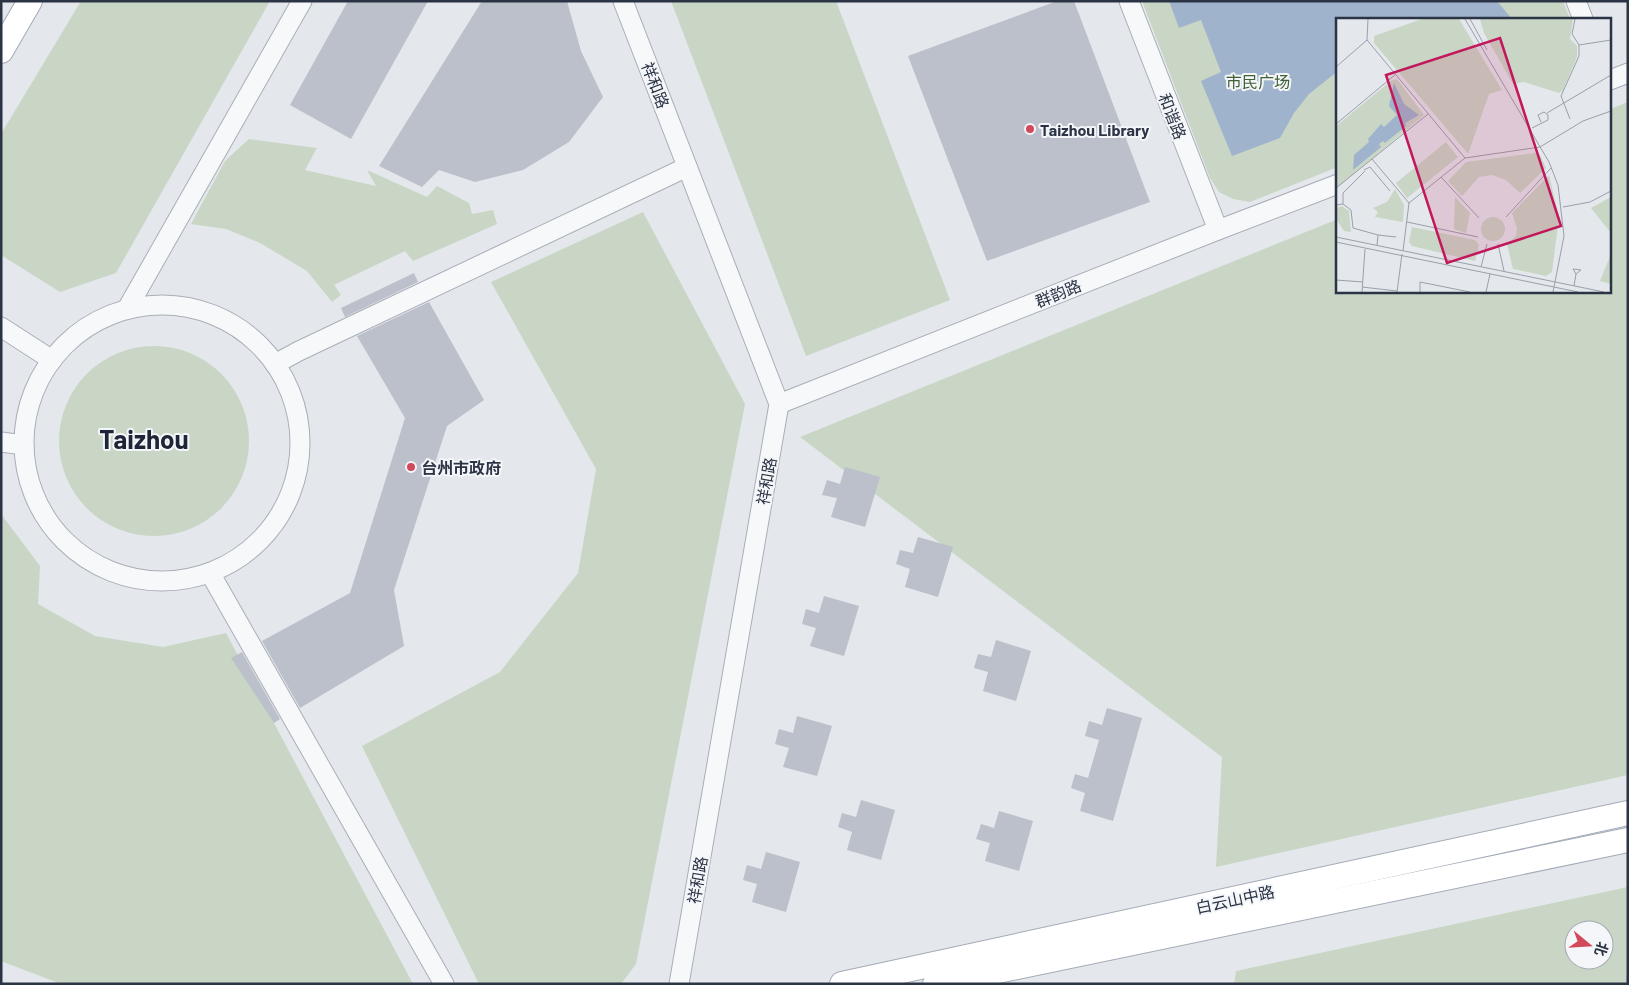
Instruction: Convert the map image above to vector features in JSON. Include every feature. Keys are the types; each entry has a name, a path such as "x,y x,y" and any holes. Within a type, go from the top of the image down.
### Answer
{"main road":[{"path":"1,51 30,1"},
{"name":"白云山中路","path":"842,984 1628,813"},
{"name":"白云山中路","path":"935,984 1623,841"}],"street":[{"path":"127,310 302,1"},
{"name":"祥和路","path":"623,1 779,404 679,984"},
{"name":"和谐路","path":"1129,1 1218,230"},
{"path":"1576,1 1583,18"},
{"path":"1612,79 1628,73"},
{"path":"275,364 687,166"},
{"name":"群韵路","path":"779,404 1336,185"},
{"path":"150,305 174,305 198,309 242,330 260,345 275,364 288,386 296,410 300,434 299,460 294,485 284,508 259,542 232,563 210,574 184,580 158,582 132,578 106,570 84,557 63,540 47,520 32,488 27,471 24,445 26,422 31,400 40,380 52,360 67,343 105,317 127,310 150,305"},
{"path":"1,327 52,360"},
{"path":"1,442 24,445"},
{"path":"210,574 444,984"}],"green space":[{"path":"81,1 270,1 116,273 60,292 1,255 1,134"},
{"path":"671,1 836,1 950,300 806,356"},
{"name":"市民广场","path":"1142,1 1563,1 1570,18 1336,18 1336,168 1250,202 1233,199 1219,192 1210,178"},
{"path":"1628,102 1628,775 1216,867 1222,757 800,437 1336,220 1336,292 1612,292 1612,108"},
{"path":"249,139 317,148 305,170 376,186 367,170 427,197 437,186 469,203 472,214 493,210 497,224 413,261 405,251 334,285 341,295 332,302 307,271 260,243 226,229 191,224 225,161"},
{"path":"643,212 745,404 636,964 621,984 479,984 362,746 500,672 578,573 596,469 491,282"},
{"path":"145,346 163,346 182,350 199,357 214,367 228,381 238,396 245,413 249,441 245,469 238,486 228,501 214,515 199,525 182,532 163,536 145,536 126,532 109,525 94,515 80,501 70,486 63,469 59,450 59,432 63,413 70,396 80,381 94,367 109,357 126,350"},
{"path":"1,514 40,566 38,604 95,636 163,647 226,633 413,984 61,984 1,961"},
{"path":"1628,887 1628,984 1234,984 1236,971"}],"water":[{"path":"1169,1 1497,1 1511,18 1336,18 1336,73 1309,94 1294,113 1280,138 1232,156 1201,81 1221,72 1201,20 1179,28"}],"building":[{"path":"348,1 428,1 351,139 290,105"},
{"path":"482,1 567,1 581,51 603,97 569,142 523,170 475,182 439,170 422,187 379,166"},
{"name":"Taizhou Library","path":"1057,1 1074,1 1150,202 987,261 908,56"},
{"path":"414,273 418,282 345,317 341,308"},
{"name":"台州市政府","path":"429,302 484,400 447,426 394,590 404,646 300,708 262,641 350,593 405,418 357,336"},
{"path":"845,467 880,477 865,527 831,517 837,498 822,495 827,480 840,484"},
{"path":"918,537 953,547 938,597 905,587 910,569 896,564 900,550 913,553"},
{"path":"824,596 859,606 844,656 810,646 816,628 802,624 806,609 819,613"},
{"path":"996,640 1031,651 1016,701 983,691 988,672 974,668 978,654 991,657"},
{"path":"242,652 280,719 274,723 231,658"},
{"path":"1107,708 1142,718 1113,821 1080,811 1085,793 1071,788 1075,774 1088,778 1099,740 1085,736 1089,721 1102,725"},
{"path":"797,716 832,726 817,776 783,767 789,748 775,744 779,729 793,733"},
{"path":"861,800 895,810 881,860 847,850 852,832 838,827 842,813 856,817"},
{"path":"999,811 1033,821 1019,871 985,861 990,843 976,839 981,824 994,828"},
{"path":"766,852 800,862 786,912 752,902 757,884 743,880 747,865 761,869"}],"place":[{"name":"Taizhou Library","path":"1030,129"},
{"name":"台州市政府","path":"411,467"}],"district":[{"name":"Taizhou","path":"144,438"}]}
